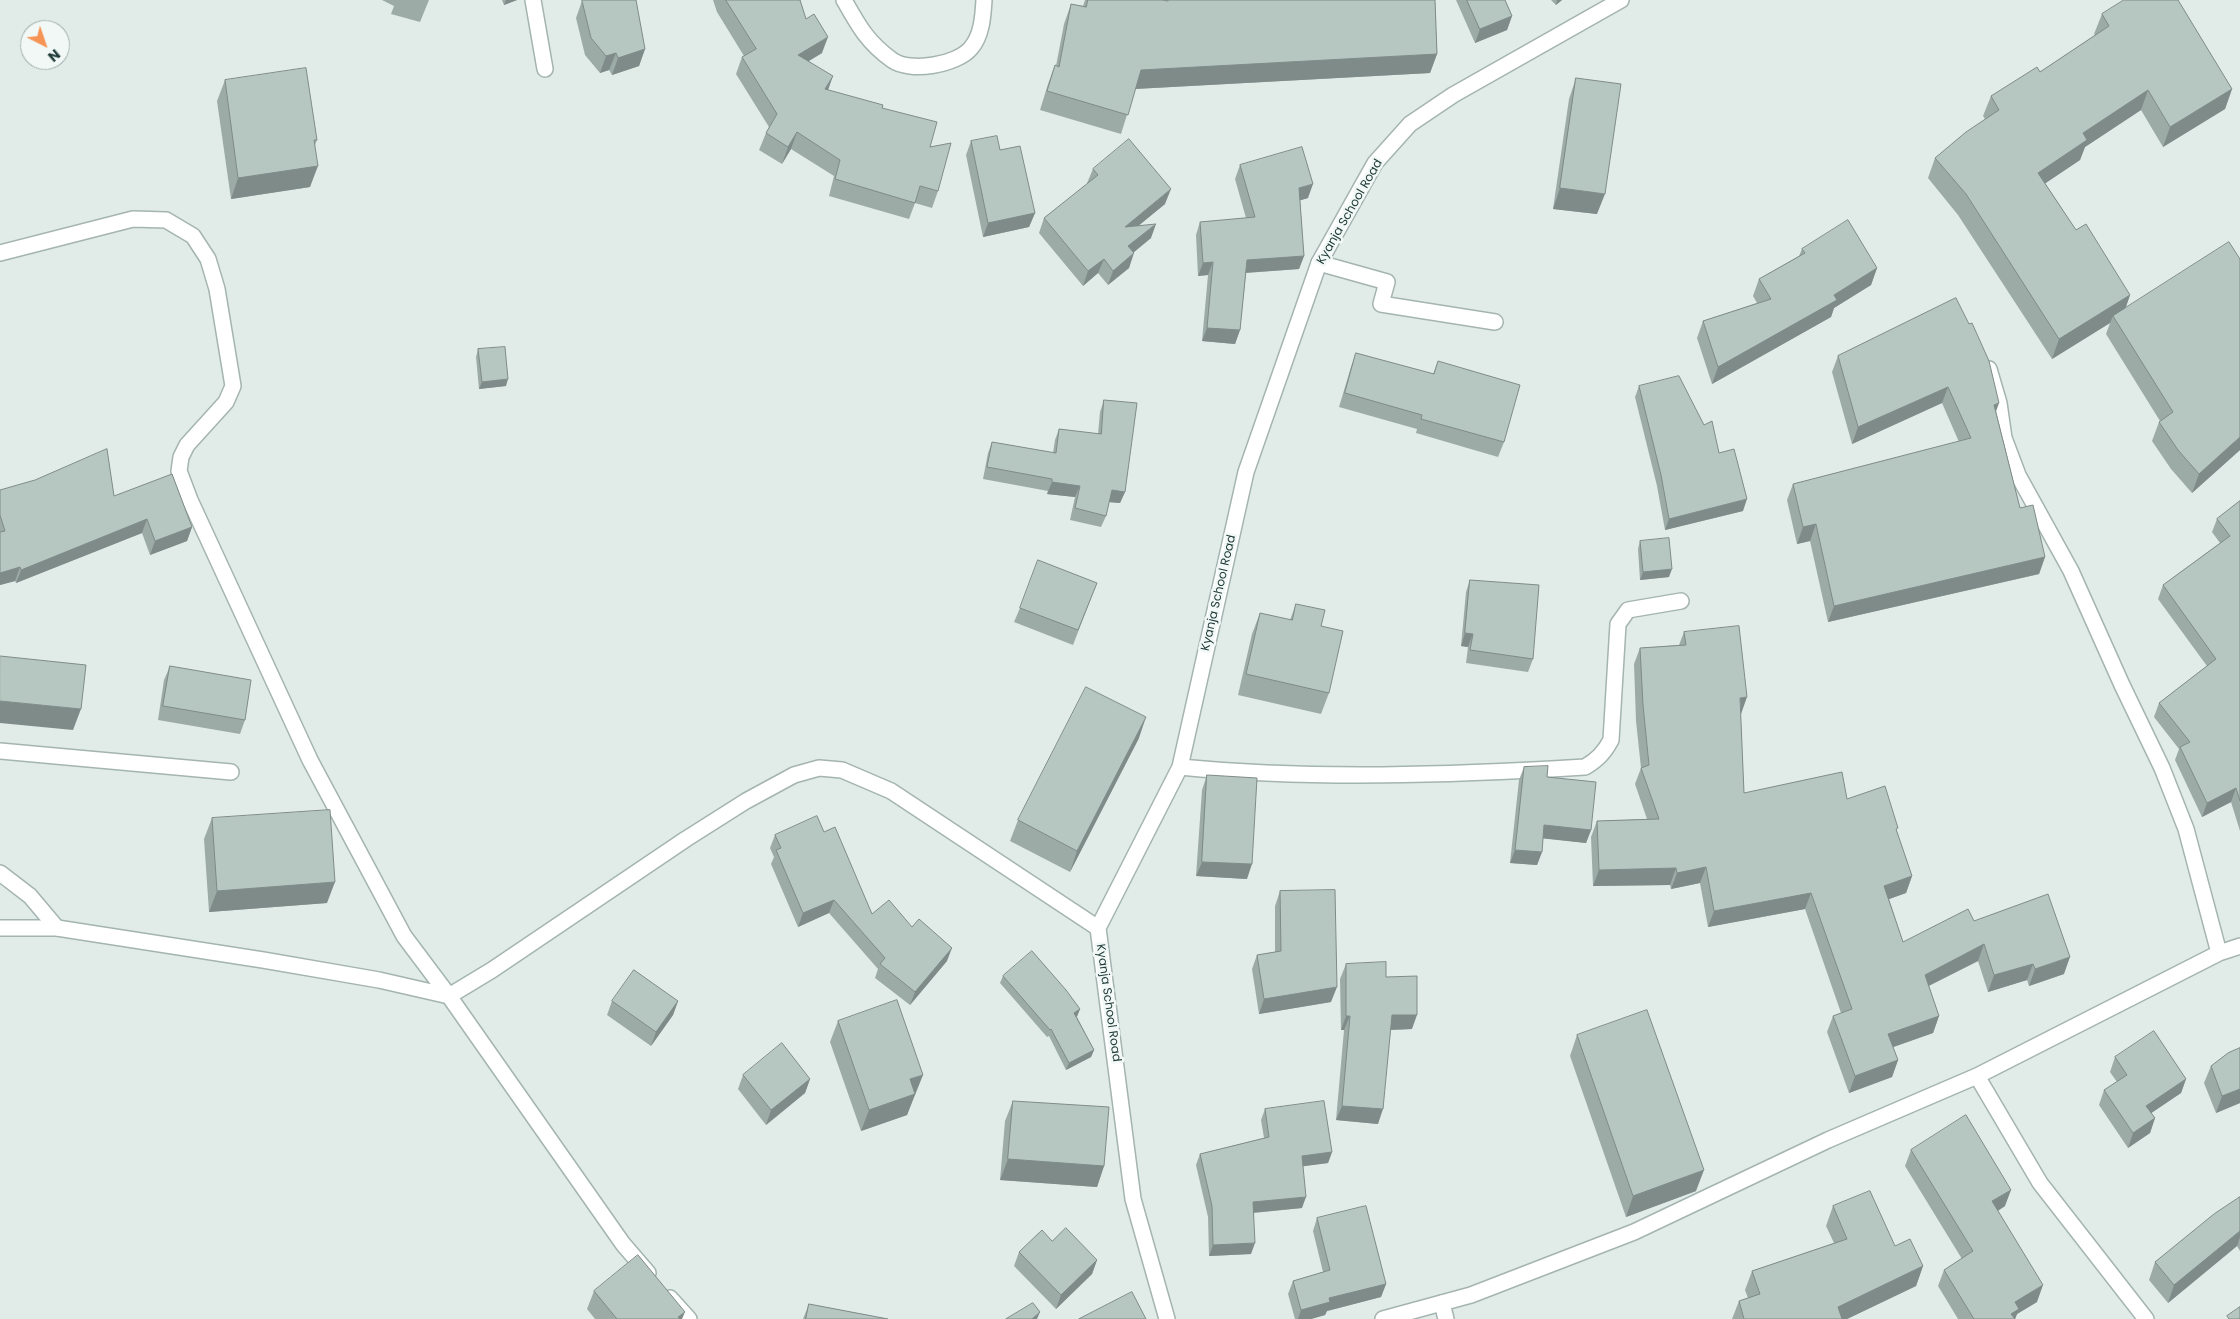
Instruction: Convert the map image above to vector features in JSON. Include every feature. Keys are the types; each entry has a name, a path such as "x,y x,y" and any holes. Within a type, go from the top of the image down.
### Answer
{"street":[{"path":"533,0 545,69"},
{"path":"844,0 863,34 893,61 922,67 948,62 971,48 983,24 984,0"},
{"name":"Kyanja School Road","path":"1167,1319 1133,1200 1098,928 1180,767 1246,472 1319,264 1375,163 1410,124 1453,95 1621,0"},
{"path":"0,253 133,219 166,220 193,236 208,259 217,289 233,386 226,402 187,445 181,457 179,472 239,609 310,760 404,936 623,1244 689,1319"},
{"path":"1319,264 1387,282 1381,304 1495,322"},
{"path":"1984,358 1992,374 1999,402 2004,438 2018,475 2071,571 2122,685 2162,768 2186,830 2219,954"},
{"path":"1180,767 1245,774 1305,776 1438,774 1585,767 1600,756 1611,740 1618,624 1628,610 1681,601"},
{"path":"0,751 231,772"},
{"path":"0,928 57,928 379,980 448,996 492,970 670,849 746,801 794,775 819,768 842,770 891,791 1098,928"},
{"path":"0,873 30,896 57,928"},
{"path":"1383,1319 1471,1295 1634,1232 1828,1140 1977,1076 2219,954 2240,946"},
{"path":"1977,1076 2040,1183 2146,1319"},
{"path":"1442,1303 1446,1319"}],"building":[{"path":"582,0 636,0 645,49 618,58 616,53 606,56 591,38"},
{"path":"726,0 800,0 806,19 814,14 828,37 798,55 833,76 825,89 883,105 882,108 937,122 930,147 951,143 938,191 920,186 915,203 835,179 840,160 797,132 788,147 766,133 777,114 742,57 756,49"},
{"path":"1088,0 1435,0 1437,54 1141,70 1128,115 1047,91 1055,65 1059,67 1071,4 1086,7"},
{"path":"1467,0 1505,0 1512,16 1480,29"},
{"path":"2124,0 2178,0 2232,89 2170,127 2148,90 2083,133 2087,140 2038,173 2076,230 2086,224 2130,295 2059,339 1966,194 1935,158 1966,132 1999,110 1991,96 2037,67 2040,72 2109,26 2102,14"},
{"path":"306,68 317,140 314,140 318,166 238,178 225,80"},
{"path":"1576,78 1621,84 1605,194 1560,188"},
{"path":"997,136 1000,150 1020,146 1035,213 988,223 971,141"},
{"path":"1129,139 1171,189 1125,227 1156,224 1128,246 1134,253 1113,271 1104,259 1088,271 1044,218 1098,175 1093,169"},
{"path":"1302,147 1313,184 1299,188 1304,256 1247,260 1240,330 1207,328 1213,262 1203,263 1200,222 1255,217 1240,165"},
{"path":"1848,220 1877,268 1834,295 1837,300 1718,367 1703,321 1771,299 1759,279 1805,253 1802,249"},
{"path":"2229,242 2240,259 2240,437 2199,474 2178,450 2159,422 2173,412 2113,316"},
{"path":"1956,298 1969,324 1972,323 1989,361 1999,403 1994,405 2020,508 2033,505 2045,557 1834,606 1816,524 1803,527 1793,484 1971,438 1948,387 1858,427 1838,356"},
{"path":"505,347 508,379 482,382 478,349"},
{"path":"1356,353 1434,374 1438,361 1520,385 1504,442 1421,419 1422,415 1345,393"},
{"path":"1679,376 1704,425 1712,421 1719,453 1734,449 1747,499 1669,519 1661,475 1639,386"},
{"path":"1104,400 1137,403 1125,492 1112,490 1106,516 1075,508 1080,486 1052,482 1052,479 987,467 992,442 1056,453 1059,429 1101,434"},
{"path":"107,449 114,496 172,474 192,527 155,541 147,519 21,570 20,567 0,573 0,532 5,531 0,515 0,490 35,480"},
{"path":"2240,501 2240,801 2236,788 2207,803 2180,747 2190,742 2159,703 2216,659 2163,585 2230,536 2217,519"},
{"path":"1669,538 1672,569 1643,572 1640,541"},
{"path":"1038,560 1097,583 1078,630 1020,608"},
{"path":"1470,580 1539,585 1533,659 1470,650 1473,634 1465,633"},
{"path":"1296,604 1325,610 1321,626 1343,631 1329,693 1246,674 1260,613 1292,620"},
{"path":"1739,626 1747,697 1740,698 1744,793 1842,772 1847,799 1885,786 1898,828 1896,829 1912,876 1884,886 1903,942 1968,909 1974,921 2048,894 2070,957 2035,969 2033,964 1994,975 1984,944 1925,975 1939,1016 1888,1034 1898,1060 1855,1076 1833,1016 1852,1009 1811,893 1714,911 1706,867 1677,873 1676,868 1599,870 1597,821 1659,819 1641,768 1649,765 1640,648 1686,645 1684,632"},
{"path":"0,656 86,665 81,709 0,701"},
{"path":"170,666 251,680 245,720 163,706"},
{"path":"1086,687 1146,717 1077,851 1018,820"},
{"path":"1548,766 1547,777 1596,782 1591,830 1544,825 1542,852 1515,850 1524,767"},
{"path":"1207,775 1257,778 1252,864 1202,862"},
{"path":"330,810 335,882 217,891 212,818"},
{"path":"817,816 824,832 835,827 872,914 889,900 912,927 919,919 952,948 915,992 880,964 885,958 834,900 803,913 776,850 781,848 775,835"},
{"path":"1335,890 1337,987 1264,999 1257,955 1281,951 1280,891"},
{"path":"1032,951 1080,1009 1074,1013 1094,1050 1069,1063 1051,1029 1003,976"},
{"path":"1386,962 1386,977 1417,976 1417,1015 1392,1015 1383,1109 1342,1106 1350,1016 1346,1016 1346,964"},
{"path":"634,970 678,1001 656,1032 612,1001"},
{"path":"897,1000 923,1075 910,1079 915,1094 869,1110 838,1021"},
{"path":"1647,1010 1704,1170 1633,1196 1577,1035"},
{"path":"2154,1031 2186,1079 2146,1106 2155,1118 2133,1133 2104,1090 2127,1075 2115,1057"},
{"path":"782,1043 810,1079 771,1110 743,1075"},
{"path":"2240,1048 2240,1089 2222,1096 2211,1066 2228,1053"},
{"path":"1013,1101 1109,1107 1104,1166 1008,1159"},
{"path":"1324,1101 1332,1152 1302,1156 1306,1197 1253,1202 1255,1243 1213,1245 1212,1206 1200,1154 1269,1137 1265,1109"},
{"path":"1966,1115 2011,1190 1992,1201 2043,1285 2015,1302 2019,1309 2011,1314 2015,1319 1974,1319 1944,1270 1973,1251 1911,1150"},
{"path":"1870,1191 1895,1246 1910,1239 1923,1266 1838,1307 1842,1319 1744,1319 1739,1301 1760,1294 1752,1271 1847,1239 1833,1206"},
{"path":"2240,1197 2240,1231 2174,1285 2155,1262 2214,1214"},
{"path":"1366,1206 1386,1284 1329,1298 1330,1302 1301,1310 1293,1281 1330,1270 1317,1218"},
{"path":"1066,1228 1097,1260 1061,1295 1019,1252 1042,1230 1052,1241"},
{"path":"638,1255 685,1312 678,1317 680,1319 617,1319 594,1291"},
{"path":"1132,1292 1146,1319 1079,1319"},
{"path":"1033,1303 1040,1312 1032,1319 1006,1319"},
{"path":"809,1304 888,1319 806,1319"},
{"path":"2240,1307 2240,1319 2229,1319 2227,1316"}]}
